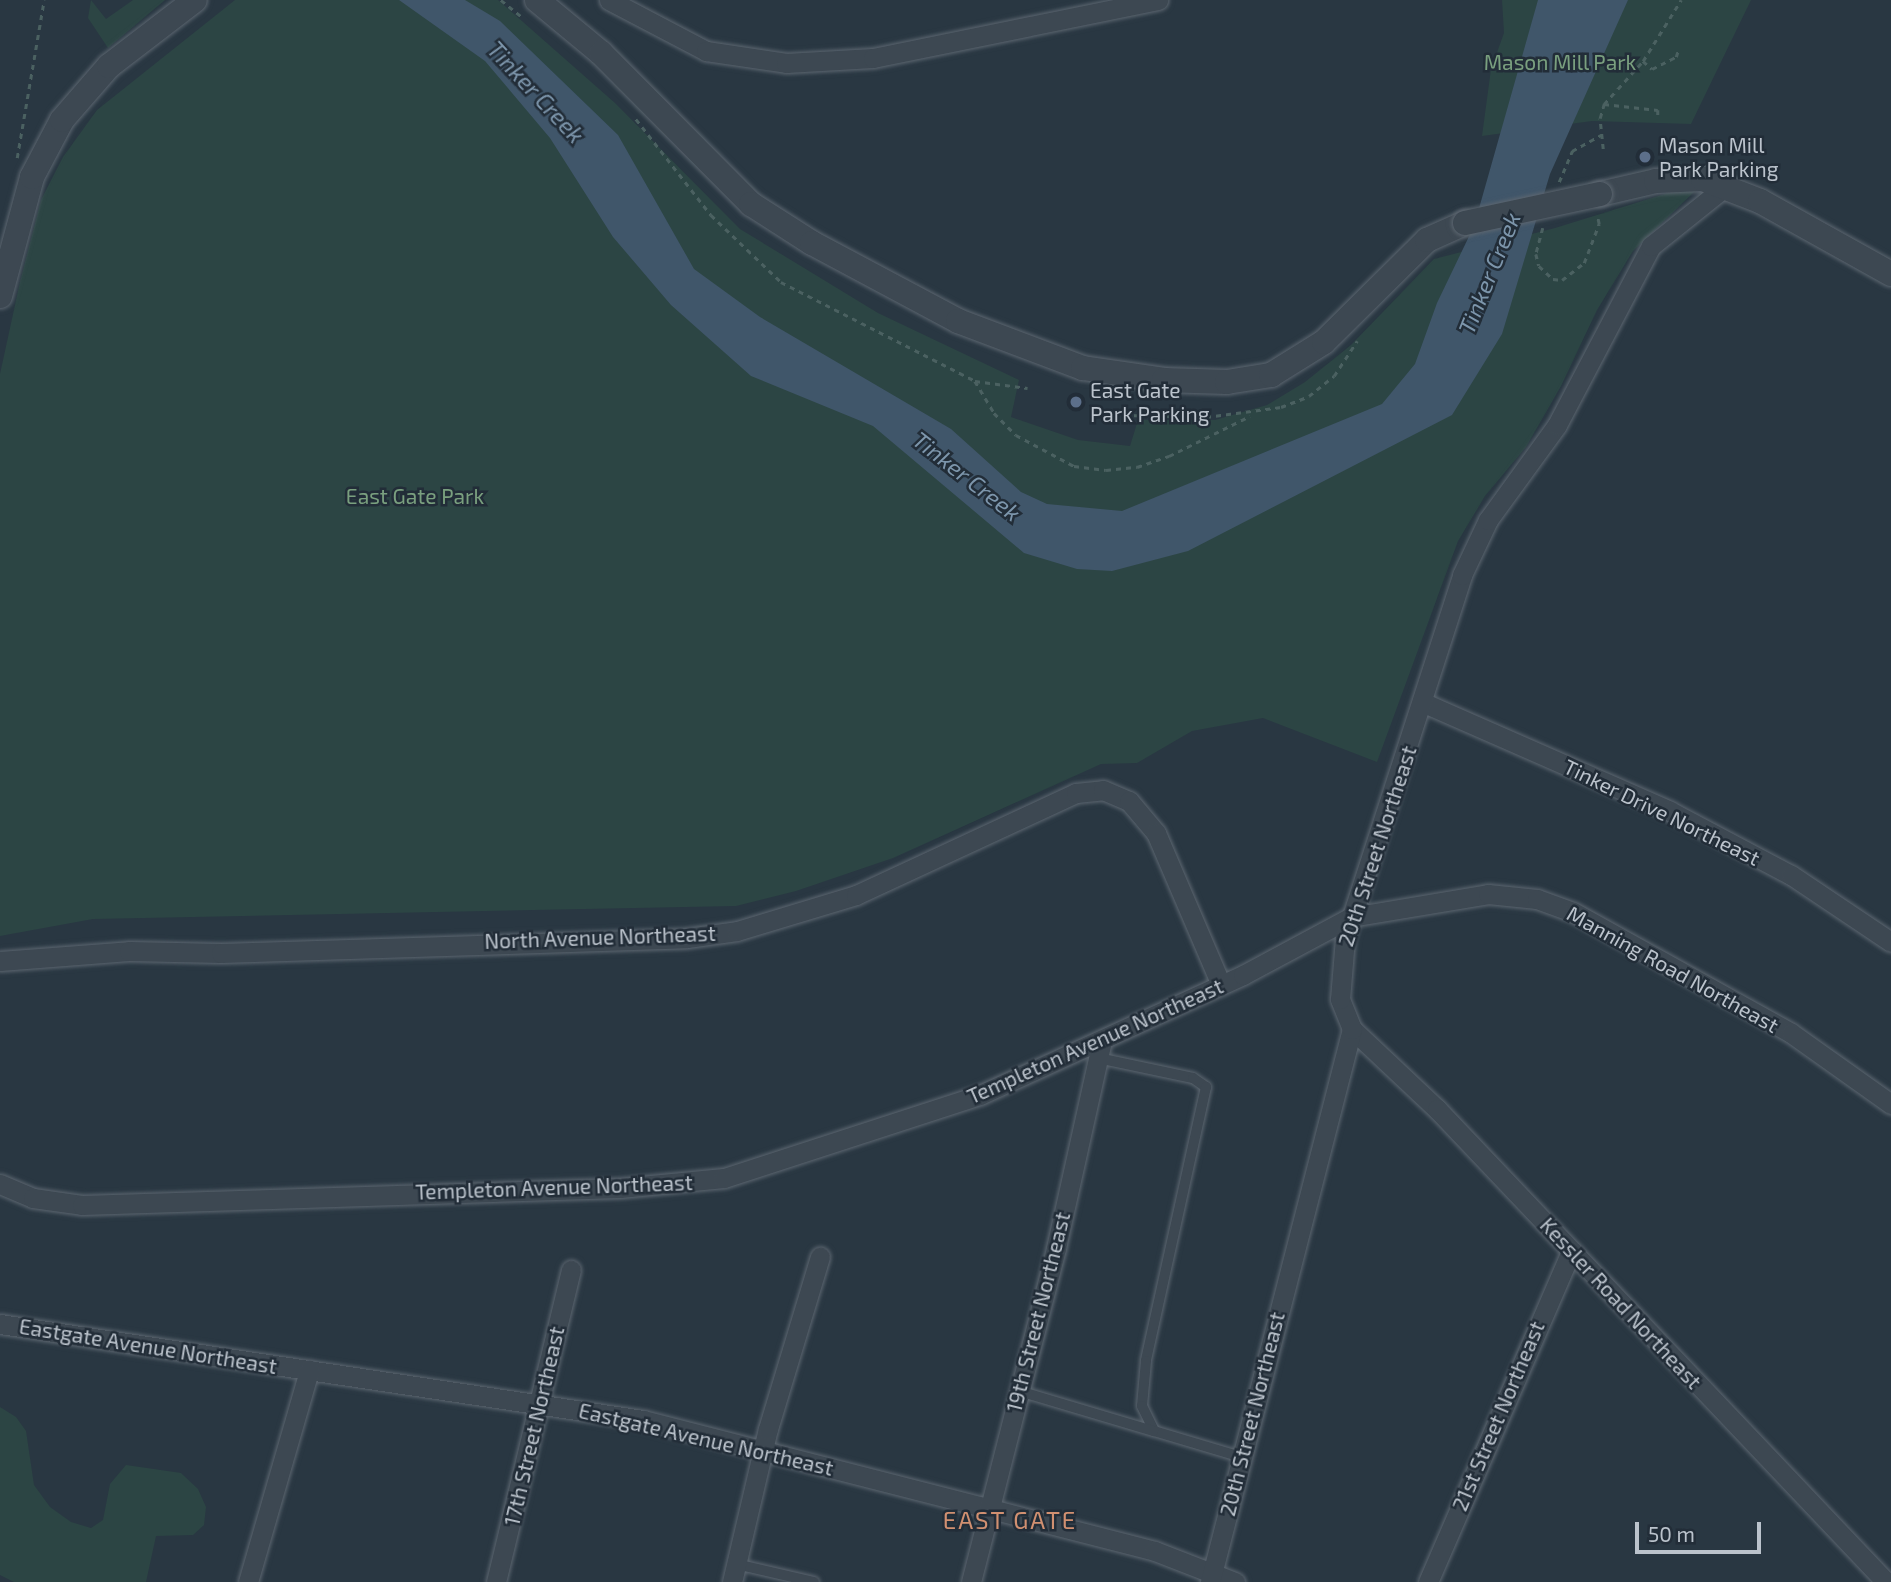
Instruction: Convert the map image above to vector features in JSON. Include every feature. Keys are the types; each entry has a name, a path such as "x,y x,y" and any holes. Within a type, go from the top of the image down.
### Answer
{"street":[{"path":"0,296 32,177 62,120 109,66 195,0"},
{"path":"537,0 601,53 751,204 834,256 958,321 1083,368 1189,381 1227,382 1271,375 1324,342 1427,240 1465,223 1686,178 1726,186 1891,274"},
{"path":"609,0 680,41 706,51 786,63 873,58 1158,0"},
{"name":"20th Street Northeast","path":"1211,1577 1352,1029 1340,999 1351,917 1462,575 1488,520 1557,425 1651,246 1726,186"},
{"name":"Tinker Drive Northeast","path":"1422,702 1692,822 1791,876 1891,942"},
{"name":"North Avenue Northeast","path":"0,961 92,953 687,938 737,931 856,895 1076,793 1104,790 1129,801 1156,833 1221,985"},
{"name":"Manning Road Northeast","path":"1351,917 1488,894 1537,899 1629,942 1791,1033 1891,1104"},
{"name":"Templeton Avenue Northeast","path":"0,1184 33,1198 82,1205 682,1184 759,1169 980,1096 1100,1049 1351,917"},
{"name":"Kessler Road Northeast","path":"1352,1029 1437,1109 1886,1582"},
{"name":"19th Street Northeast","path":"971,1582 1100,1049"},
{"name":"21st Street Northeast","path":"1428,1582 1571,1251"},
{"path":"734,1573 763,1451 820,1257"},
{"name":"17th Street Northeast","path":"496,1582 571,1270"},
{"name":"Eastgate Avenue Northeast","path":"0,1324 643,1420 990,1506 1155,1551 1211,1577 1235,1582"},
{"path":"248,1582 309,1370"}],"lane":[{"path":"1100,1049 1193,1078 1207,1094 1146,1361 1142,1406 1154,1431"},
{"path":"1019,1391 1241,1457"},
{"path":"734,1573 814,1582"}],"path":[{"path":"15,168 44,0"},
{"path":"1603,149 1600,118 1604,104 1643,61 1681,0"},
{"path":"1643,61 1652,69 1676,57 1679,48"},
{"path":"1604,104 1658,110 1658,116"},
{"path":"975,381 994,413 1016,435 1074,466 1106,470 1137,467 1168,456 1254,414"}],"green space":[{"path":"91,0 106,19 133,0 165,0 108,48 88,18"},
{"name":"East Gate Park","path":"235,0 498,0 615,103 740,229 878,313 1019,380 1011,417 1078,440 1130,446 1138,420 1215,420 1267,405 1305,382 1351,345 1434,259 1555,228 1681,189 1695,191 1633,251 1597,310 1561,386 1526,447 1485,496 1458,541 1377,762 1263,718 1192,731 1137,763 1101,764 893,858 796,891 736,906 93,919 0,936 0,374 20,282 41,200 63,157 97,110"},
{"name":"Mason Mill Park","path":"1502,0 1751,0 1691,124 1592,121 1482,136 1491,69 1504,33"},
{"path":"0,1407 16,1417 26,1431 34,1485 50,1507 71,1522 91,1528 103,1520 110,1484 126,1465 181,1473 198,1489 206,1507 204,1525 193,1535 156,1536 146,1582 14,1582 0,1575"}],"water":[{"name":"Tinker Creek","path":"399,0 465,0 500,21 618,135 694,269 760,317 951,429 1021,492 1047,504 1122,511 1382,404 1415,364 1437,303 1474,226 1538,0 1628,0 1550,174 1502,334 1452,415 1188,551 1112,571 1077,569 1024,553 873,426 751,376 671,305 613,237 550,138 485,61"}],"place":[{"name":"Mason Mill Park Parking","path":"1645,157"},
{"name":"East Gate Park Parking","path":"1076,402"}],"district":[{"name":"EAST GATE","path":"1010,1520"}]}
